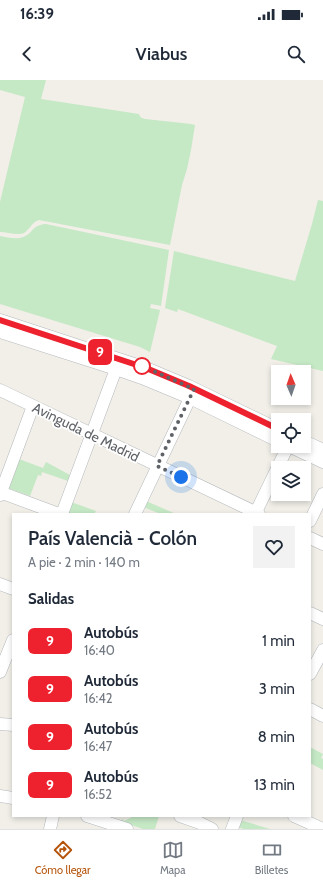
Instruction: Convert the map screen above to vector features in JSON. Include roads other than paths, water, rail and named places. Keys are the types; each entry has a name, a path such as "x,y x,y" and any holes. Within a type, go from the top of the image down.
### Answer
{"street":[{"path":"0,320 146,368 271,437"},
{"path":"0,332 192,394 271,426"},
{"path":"60,513 116,369 120,364 128,362"},
{"name":"Avinguda de Madrid","path":"0,390 254,513"},
{"path":"135,513 192,394"},
{"path":"32,406 0,493 57,513"},
{"path":"311,444 323,450"},
{"path":"256,513 286,453"},
{"path":"304,453 323,462"},
{"path":"311,519 323,494"},
{"path":"311,538 323,544"},
{"path":"311,613 323,619"},
{"path":"0,672 12,642"},
{"path":"311,672 323,650"},
{"path":"311,710 323,716"},
{"path":"0,724 12,725"},
{"path":"50,829 53,817"},
{"path":"90,817 127,829"},
{"path":"187,817 201,819 212,829"},
{"path":"232,829 237,817"},
{"path":"296,817 323,829"}]}
